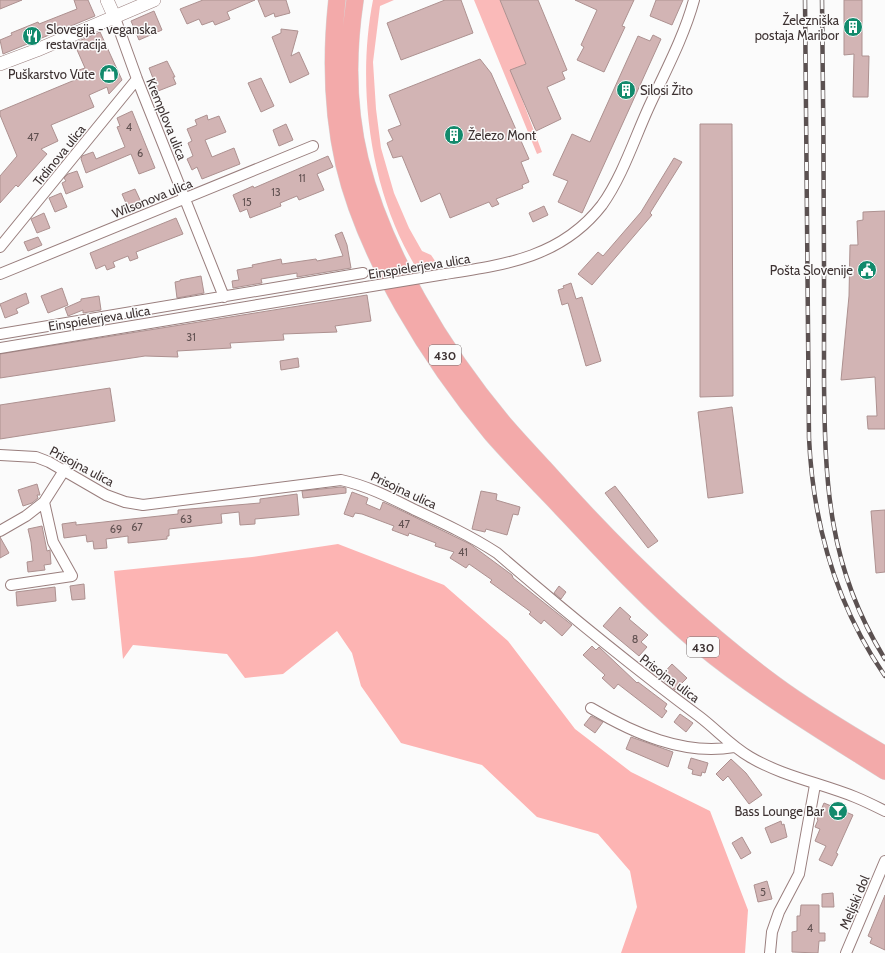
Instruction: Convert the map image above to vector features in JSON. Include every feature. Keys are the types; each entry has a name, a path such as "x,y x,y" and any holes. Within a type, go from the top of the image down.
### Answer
{"highway":[{"path":"337,0 332,56 337,125 350,186 372,242 406,312 451,381 492,434 547,492"},
{"name":"430","path":"347,0 349,18 349,74 355,134 366,180 387,236 422,305 442,338 503,423 604,534 647,578 712,635 776,686 885,755"},
{"name":"430","path":"355,0 349,18 341,56 345,118 359,184 380,239 415,309 464,383 547,492 596,547 643,594 699,644 767,695 885,771"},
{"path":"363,0 359,53 361,106 374,176 390,219 409,262 434,309 464,357 537,460"}],"street":[{"path":"107,0 114,18"},
{"path":"0,64 38,50 154,0"},
{"name":"Einspielerjeva ulica","path":"0,348 504,265 523,260 560,242 588,220 602,204 616,181 676,45 694,0"},
{"name":"Kremplova ulica","path":"114,18 224,297"},
{"name":"Trdinova ulica","path":"0,247 137,79"},
{"name":"Wilsonova ulica","path":"0,274 314,146"},
{"name":"Einspielerjeva ulica","path":"0,334 363,273"},
{"name":"Prisojna ulica","path":"0,455 36,457 65,470 106,495 125,502 143,505 341,480 358,483 380,492 476,539 497,553 647,678 704,720 734,747 768,767 815,785 854,797 885,811"},
{"path":"0,532 26,516 44,502 65,470"},
{"path":"11,585 72,576 53,542 44,502"},
{"path":"591,708 612,720 667,742 696,749 718,750 734,747"},
{"path":"770,953 772,932 779,912 799,874 815,785"},
{"name":"Meljski dol","path":"846,953 885,862"}],"shaded area":[{"path":"373,0 394,0 380,6 373,62 376,109 381,148 394,193 409,228 422,251 431,255 440,268 419,272 402,242 389,210 378,175 371,140 367,104 366,69 368,34"},
{"path":"474,0 500,0 526,64 511,70 542,152 537,154"},
{"path":"338,544 444,585 508,641 575,729 631,772 710,811 748,910 745,953 621,953 637,907 630,871 598,834 537,817 482,765 401,743 361,686 352,653 337,631 283,674 245,678 227,654 133,645 123,659 114,571 252,557"}],"building":[{"path":"0,0 22,0 0,9"},
{"path":"74,0 88,0 95,16 3,54 0,40 12,35 11,33 38,22 39,24 77,9"},
{"path":"203,0 255,0 227,12 230,19 215,25 213,21 202,25 199,19 187,24 180,9"},
{"path":"258,0 286,0 290,13 275,17 274,13 265,17"},
{"path":"445,0 461,0 473,33 401,60 387,23"},
{"path":"500,0 538,0 567,70 562,72 565,79 547,87 561,119 536,131 510,70 526,64"},
{"name":"Silosi Žito","path":"575,0 634,0 622,26 625,27 604,72 577,60 584,47 581,45 597,10"},
{"path":"656,0 683,0 672,25 650,16"},
{"name":"Železniška postaja Maribor","path":"844,0 862,0 862,56 869,56 868,97 853,97 854,54 844,55"},
{"path":"154,11 162,30 139,40 131,21"},
{"path":"281,29 298,31 291,56 299,52 309,74 290,83 272,37 281,33"},
{"path":"100,32 122,80 109,94 107,87 89,95 94,107 51,125 58,141 41,149 47,154 18,187 16,185 0,203 0,176 17,156 0,115 0,111 82,77 79,70 85,68 74,43"},
{"name":"Silosi Žito","path":"653,35 661,39 582,213 558,202 568,181 553,175 572,134 590,142 638,36 650,41"},
{"name":"Železo Mont","path":"480,59 491,73 529,159 521,162 529,182 522,185 523,188 496,199 499,204 492,207 489,202 450,218 440,193 421,202 402,156 393,158 387,143 393,140 388,130 401,125 389,95"},
{"path":"167,61 175,77 173,77 176,84 158,91 149,68"},
{"path":"261,78 274,106 261,112 248,83"},
{"path":"132,111 155,168 139,174 131,154 86,173 81,159 82,156 93,152 96,159 125,147 117,127 120,126 117,118"},
{"path":"207,115 208,120 219,116 226,132 205,140 212,157 234,148 240,164 202,179 197,167 192,170 187,159 193,156 188,143 192,141 187,129 197,125 195,120"},
{"path":"286,124 293,140 279,146 273,130"},
{"path":"700,124 732,124 733,396 700,397"},
{"path":"328,156 333,167 317,174 324,190 299,200 297,196 280,203 281,206 250,218 247,209 240,212 233,195 253,186 254,188"},
{"path":"674,158 682,162 650,213 652,215 592,285 578,274 598,252 603,256 641,212"},
{"path":"77,171 83,187 66,194 62,183 66,181 64,178 68,174"},
{"path":"135,189 142,204 129,210 122,194"},
{"path":"61,193 67,207 55,212 49,198"},
{"path":"544,206 548,215 533,222 529,213"},
{"name":"Pošta Slovenije","path":"885,211 885,429 868,429 867,416 877,416 875,377 841,380 849,296 850,245 858,245 857,221 863,220 863,212"},
{"path":"44,213 50,228 37,233 31,219"},
{"path":"176,218 183,234 136,252 138,258 130,261 128,256 113,262 115,267 107,270 105,265 96,269 90,253"},
{"path":"342,232 347,245 351,268 297,277 297,273 261,279 262,283 233,288 232,281 239,280 237,270 253,267 252,265 281,259 282,264 316,259 317,261 343,256 335,235"},
{"path":"38,237 42,245 28,251 24,242"},
{"path":"201,276 204,293 177,298 175,282"},
{"path":"571,283 576,299 582,297 601,361 586,366 568,303 562,305 558,290"},
{"path":"62,288 68,305 48,313 41,296"},
{"path":"26,293 29,303 16,309 18,313 5,318 0,304"},
{"path":"367,295 371,321 335,326 337,332 283,334 284,340 230,343 231,348 177,351 178,357 145,356 0,378 0,354"},
{"path":"99,296 101,310 83,313 83,310 68,316 65,308 81,301 81,299"},
{"path":"298,358 299,367 281,370 280,361"},
{"path":"110,388 115,421 0,439 0,405"},
{"path":"732,407 743,493 708,498 698,412"},
{"path":"37,484 40,495 37,495 38,498 32,503 23,506 18,490"},
{"path":"615,486 658,541 648,548 605,493"},
{"path":"341,487 346,488 346,493 303,498 302,491"},
{"path":"481,491 497,494 496,500 520,507 518,515 513,514 507,535 486,529 485,532 472,529"},
{"path":"352,492 368,498 366,504 380,510 383,502 470,544 512,575 513,578 572,625 562,636 544,620 541,624 529,614 531,612 490,582 492,580 469,564 466,568 450,558 454,552 435,546 436,543 409,533 408,536 392,530 394,526 362,514 355,513 353,517 344,514"},
{"path":"297,494 299,515 255,519 255,524 240,525 239,512 221,514 222,523 169,529 169,536 167,536 167,539 128,543 128,536 106,539 107,548 94,549 93,541 87,542 86,535 64,538 62,524 76,522 76,525 178,514 178,510 260,503 260,499"},
{"path":"885,510 885,572 876,573 871,511"},
{"path":"42,526 47,551 50,550 51,564 44,565 45,570 28,572 27,562 33,561 28,529"},
{"path":"0,537 9,553 0,558"},
{"path":"84,584 85,599 72,600 70,586"},
{"path":"559,586 566,592 561,599 554,593"},
{"path":"55,587 56,601 17,606 16,592"},
{"path":"620,607 631,617 629,619 648,635 641,642 647,647 639,656 603,626"},
{"path":"592,646 596,650 599,647 637,683 638,682 667,704 664,709 667,711 662,718 618,684 614,689 602,678 605,675 583,655"},
{"path":"672,664 687,678 675,690 660,677"},
{"path":"680,714 693,723 686,732 674,722"},
{"path":"591,716 603,722 595,733 584,725"},
{"path":"631,737 673,752 668,767 626,749"},
{"path":"691,758 708,763 705,773 702,772 701,776 692,774 693,770 688,768"},
{"path":"731,759 746,773 762,795 749,804 728,776 723,781 716,774"},
{"path":"824,803 853,815 836,853 838,854 832,866 819,860 826,846 815,841 820,829 815,827"},
{"path":"781,821 782,825 784,824 787,837 771,843 765,828"},
{"path":"742,837 751,853 741,859 732,843"},
{"path":"767,881 772,899 758,902 754,885"},
{"path":"833,893 834,907 822,907 822,894"},
{"path":"885,895 885,950 870,943 872,938 868,936"},
{"path":"801,905 819,905 819,933 825,933 825,941 819,941 818,953 792,952 792,932 797,931 797,916 800,916"}],"railway":[{"path":"805,0 809,438 811,470 822,532 830,563 840,592 853,621 885,676"},
{"path":"822,0 824,381 826,455 829,490 841,558 852,592 866,625 885,659"}],"place":[{"name":"Železniška postaja Maribor","path":"853,27"},
{"name":"Slovegija - veganska restavracija","path":"32,36"},
{"name":"Puškarstvo Vute","path":"109,74"},
{"name":"Silosi Žito","path":"626,90"},
{"name":"Železo Mont","path":"454,135"},
{"name":"Pošta Slovenije","path":"867,270"},
{"name":"Bass Lounge Bar","path":"838,811"}]}
